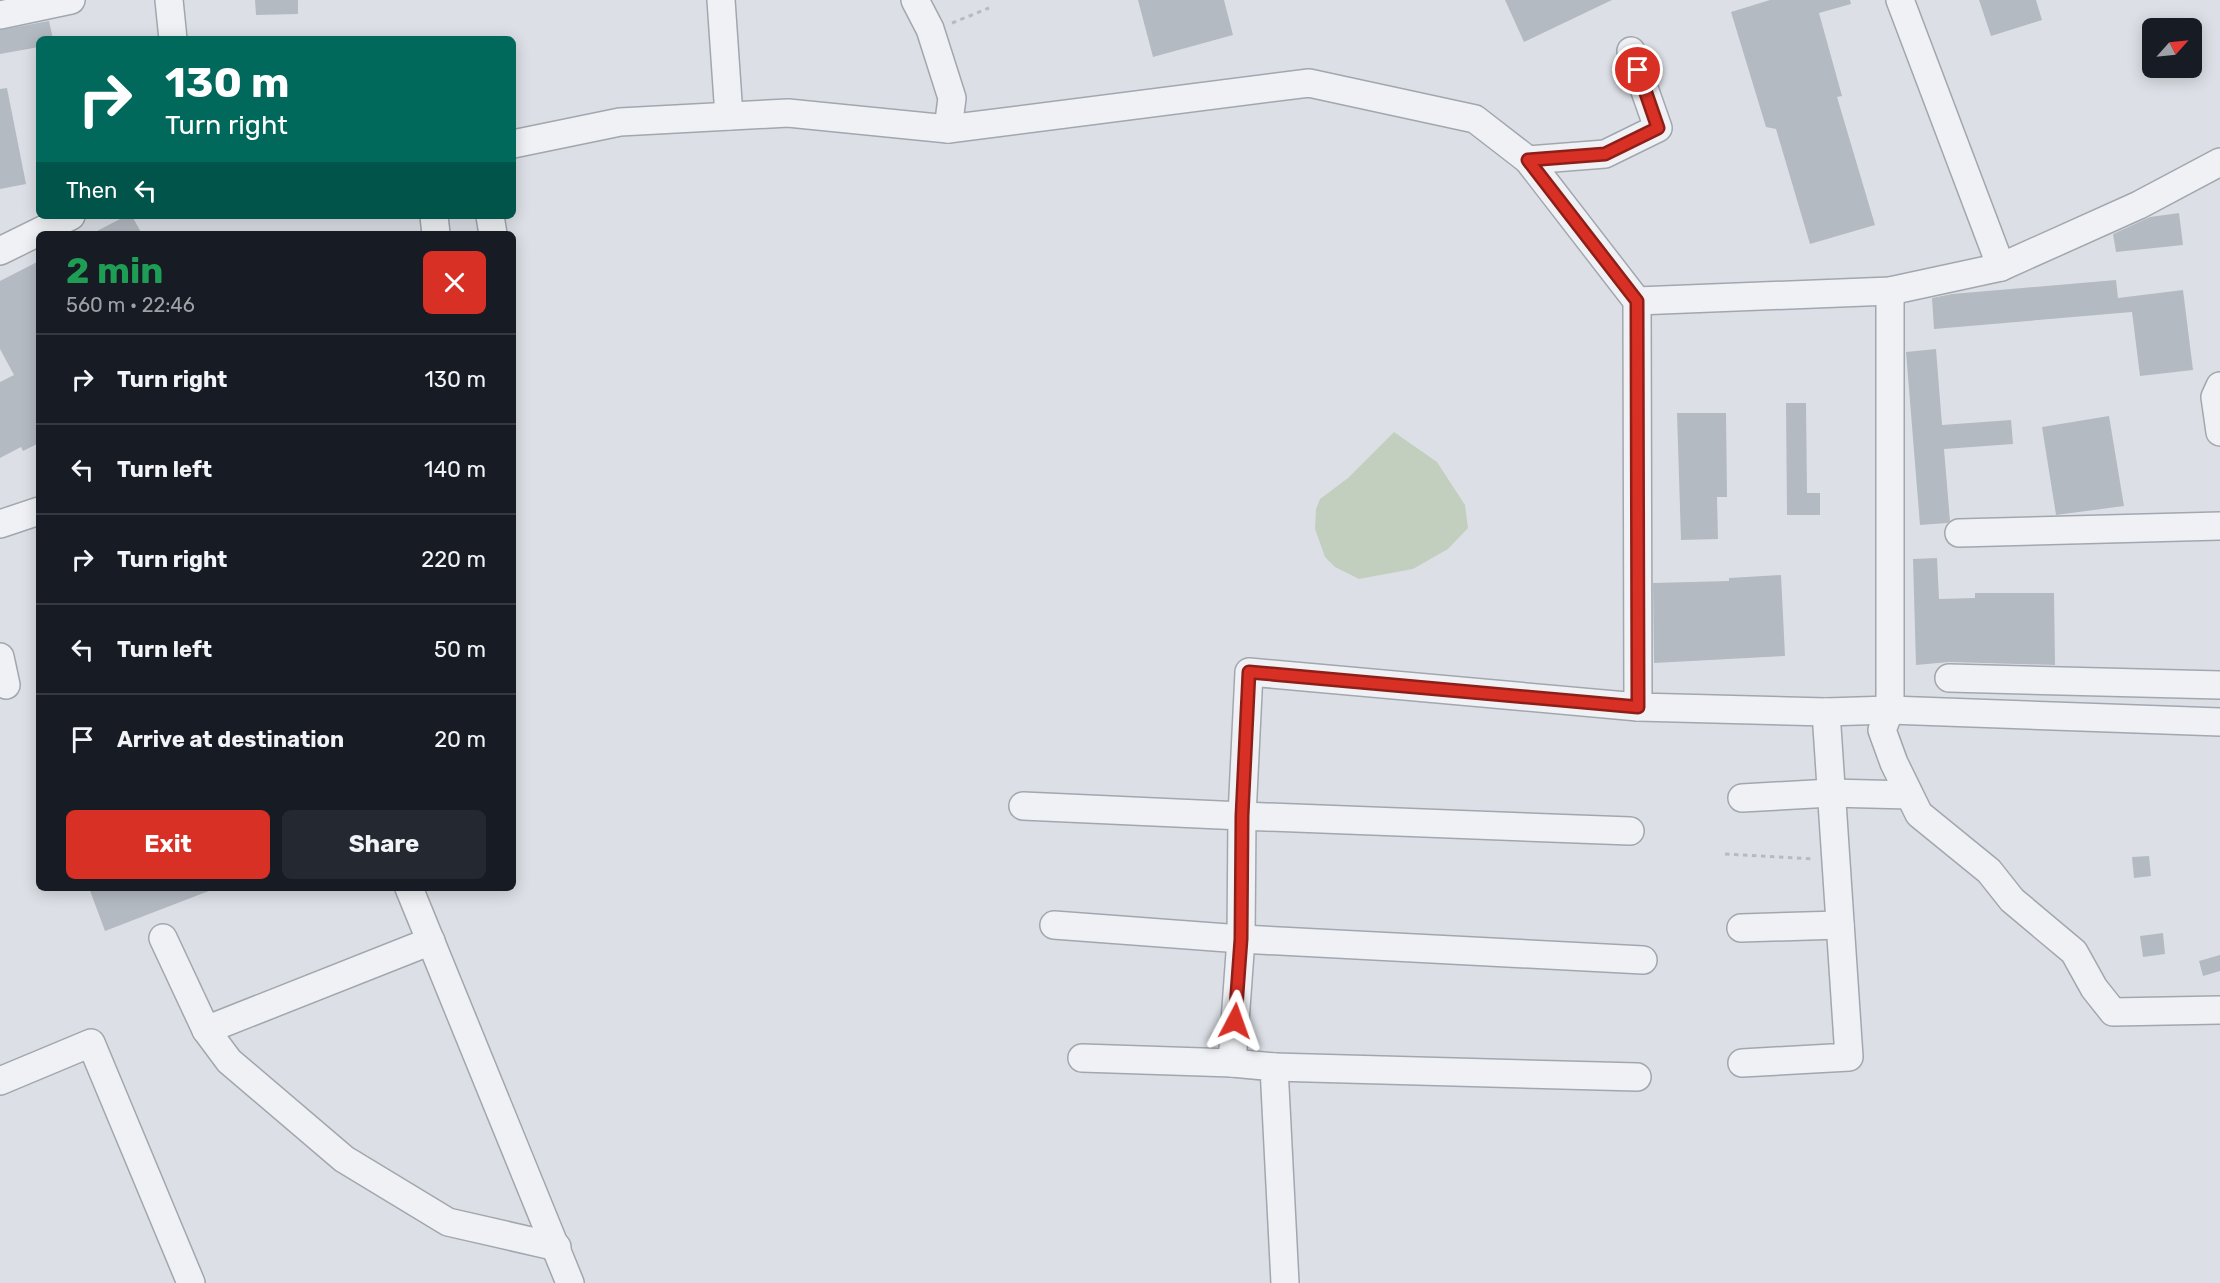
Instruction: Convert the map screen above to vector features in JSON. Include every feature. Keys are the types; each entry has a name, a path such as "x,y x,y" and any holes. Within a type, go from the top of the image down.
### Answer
{"street":[{"path":"0,15 71,0"},
{"path":"169,0 173,36"},
{"path":"721,0 729,116"},
{"path":"915,0 931,31 951,98 948,129"},
{"path":"1900,0 2001,267"},
{"path":"1528,160 1605,154 1658,128 1631,51"},
{"path":"516,143 620,122 788,113 948,129 1309,83 1475,119 1528,160 1637,301 1638,707"},
{"path":"1637,301 1890,291 2001,267 2139,205 2220,162"},
{"path":"40,231 64,219"},
{"path":"0,251 36,233"},
{"path":"1890,291 1890,710 1882,730 1894,764 1919,814 1989,871 2012,900 2074,952 2094,988 2113,1012 2220,1010"},
{"path":"2220,386 2215,397 2220,432"},
{"path":"0,524 36,512"},
{"path":"1959,533 2220,526"},
{"path":"0,657 6,685"},
{"path":"1232,1063 1241,939 1242,816 1249,672 1638,707 1826,712 1890,710 2220,722"},
{"path":"1949,678 2220,685"},
{"path":"1742,1063 1849,1057 1826,712"},
{"path":"1742,798 1831,793 1909,795"},
{"path":"1023,806 1630,831"},
{"path":"410,891 570,1283"},
{"path":"1054,925 1241,939 1643,960"},
{"path":"1741,928 1840,925"},
{"path":"163,938 206,1030 229,1061 344,1159 448,1222 557,1247"},
{"path":"206,1030 431,941"},
{"path":"0,1081 91,1042 191,1283"},
{"path":"1082,1058 1232,1063 1274,1067 1637,1077"},
{"path":"1274,1067 1285,1283"}],"path":[{"path":"931,31 989,8"},
{"path":"1725,854 1836,861"}],"green space":[{"path":"1394,432 1437,462 1465,505 1468,528 1448,549 1413,569 1359,579 1335,567 1325,557 1315,529 1316,509 1320,499 1348,478"}],"building":[{"path":"255,0 298,0 298,14 256,15"},
{"path":"1138,0 1224,0 1233,35 1153,57"},
{"path":"1505,0 1612,0 1524,42"},
{"path":"1770,0 1850,0 1851,4 1819,13 1842,96 1837,97 1875,225 1810,244 1776,129 1766,127 1731,12"},
{"path":"1979,0 2036,0 2042,20 1991,36"},
{"path":"49,21 52,36 36,36 36,48 0,54 0,30"},
{"path":"7,88 26,184 0,189 0,89"},
{"path":"2179,213 2183,245 2116,252 2113,234 2150,217"},
{"path":"120,219 134,219 140,231 97,231"},
{"path":"36,263 36,444 23,451 21,447 0,458 0,382 14,375 0,349 0,281"},
{"path":"2116,280 2118,298 2183,290 2193,370 2140,376 2132,312 1934,329 1932,298 1952,294"},
{"path":"1936,349 1942,425 2011,420 2013,444 1944,449 1950,521 1920,525 1906,352"},
{"path":"1786,403 1806,403 1807,493 1820,493 1820,515 1787,515"},
{"path":"1677,413 1726,413 1727,497 1717,497 1718,539 1681,540"},
{"path":"2109,416 2124,506 2056,515 2042,427"},
{"path":"1937,558 1939,599 1975,598 1975,593 2054,593 2055,665 1949,662 1916,665 1913,559"},
{"path":"1781,575 1785,656 1654,663 1653,583 1729,581 1729,578"},
{"path":"2149,856 2151,876 2134,878 2132,857"},
{"path":"90,891 209,891 105,931"},
{"path":"2163,933 2165,954 2143,957 2140,936"},
{"path":"2220,955 2220,971 2203,976 2199,961"}],"route":[{"path":"1235,1021 1241,939 1242,816 1249,672 1638,707 1637,301 1528,160 1605,154 1658,128 1638,70"}]}
